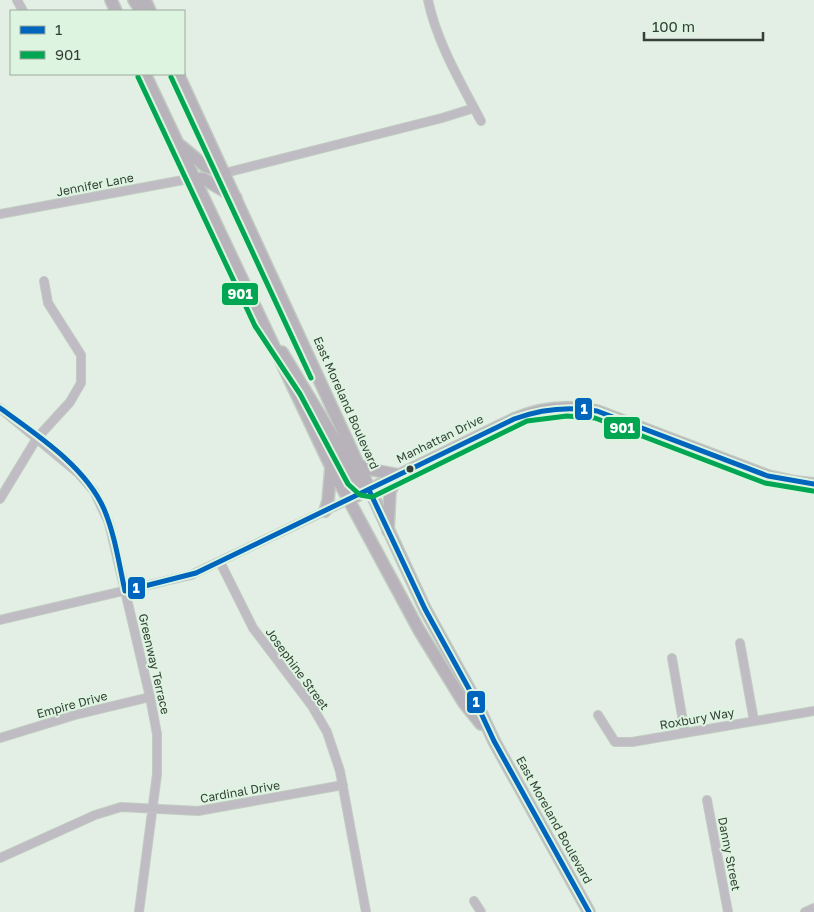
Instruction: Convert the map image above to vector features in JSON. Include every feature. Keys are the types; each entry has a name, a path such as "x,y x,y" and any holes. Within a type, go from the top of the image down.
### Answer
{"main road":[{"name":"East Moreland Boulevard","path":"145,75 331,467 350,499 419,630 464,703 494,741"},
{"name":"East Moreland Boulevard","path":"178,75 359,465 368,490 395,549 494,741 590,912"},
{"path":"178,143 205,166 224,173"},
{"path":"194,178 204,179 236,198"},
{"path":"261,322 278,345 335,440 356,482 362,489 368,490"},
{"name":"Manhattan Drive","path":"350,499 521,416 540,410 567,408 597,411 768,476 814,484"},
{"path":"359,465 368,469 399,475 390,491 388,533"},
{"path":"325,511 328,501 331,467"},
{"path":"376,548 395,549"}],"street":[{"path":"428,0 436,28 481,121"},
{"path":"224,173 426,123 474,108"},
{"name":"Jennifer Lane","path":"0,214 194,178"},
{"path":"0,499 37,438 70,402 79,389 83,375 81,355 48,303 44,281"},
{"name":"Greenway Terrace","path":"0,408 78,473 100,500 109,523 150,697 158,754 139,912"},
{"name":"Manhattan Drive","path":"0,620 191,575 350,499"},
{"name":"Josephine Street","path":"220,562 253,628 321,719 335,751 366,912"},
{"path":"740,643 754,721"},
{"path":"672,658 685,733"},
{"name":"Empire Drive","path":"0,738 43,724 150,697"},
{"name":"Roxbury Way","path":"598,716 615,742 632,742 814,711"},
{"name":"Cardinal Drive","path":"0,858 111,810 133,806 187,811 211,809 343,785"},
{"name":"Danny Street","path":"707,800 728,912"},
{"path":"474,901 481,912"},
{"path":"805,912 814,908"}],"transit line":[{"name":"901","path":"138,77 255,326 300,394 348,484 360,495 372,497 527,421 567,416 595,418 765,483 813,491"},
{"name":"901","path":"171,77 311,378"},
{"name":"1","path":"0,408 59,452 96,493 111,529 125,591 196,573 514,419 544,411 565,409 597,411 768,476 814,484"},
{"name":"1","path":"369,490 425,609 474,698 494,741 589,912"}]}
